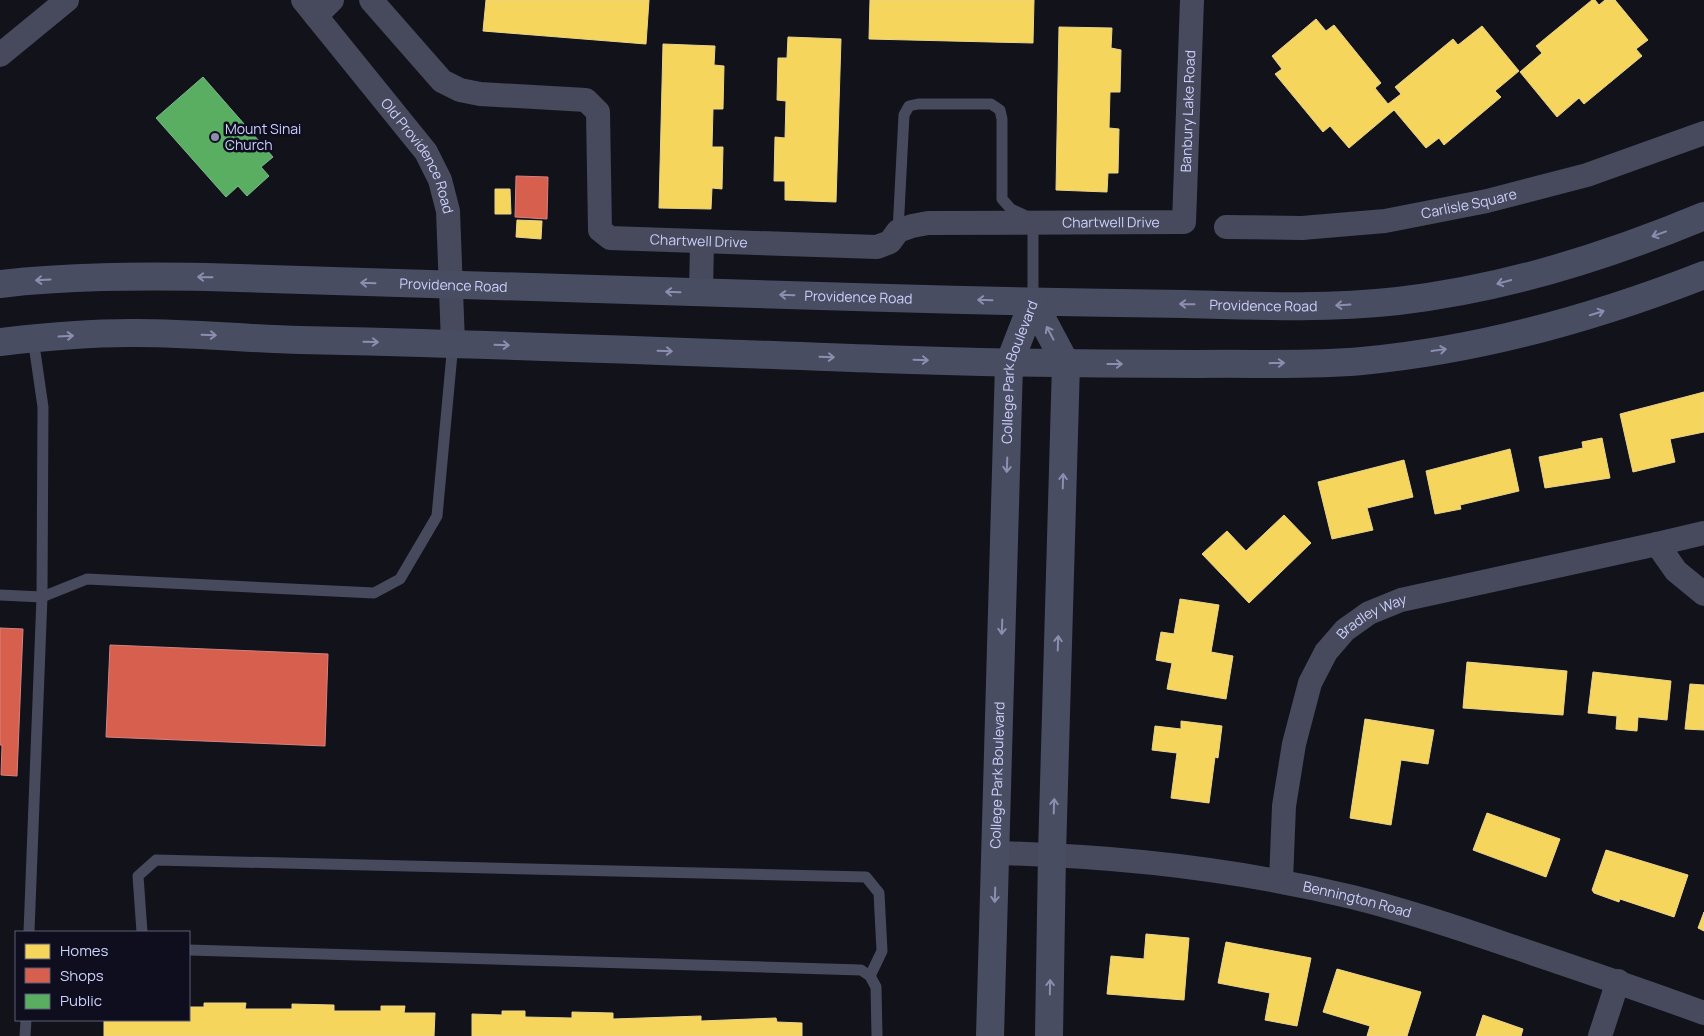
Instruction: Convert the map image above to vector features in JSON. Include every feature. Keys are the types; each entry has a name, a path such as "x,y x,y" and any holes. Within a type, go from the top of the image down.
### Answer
{"main road":[{"name":"Providence Road","path":"0,284 31,280 128,276 206,277 451,286 1033,302 1318,306 1398,301 1493,285 1555,269 1660,234 1704,216"},
{"path":"0,342 128,332 220,335 276,340 453,343 1009,364 1361,361 1451,349 1549,328 1643,299 1704,275"},
{"name":"College Park Boulevard","path":"990,1036 1009,364 1033,302"},
{"name":"College Park Boulevard","path":"1033,302 1066,364 1052,854 1049,1036"}],"street":[{"path":"0,54 67,0"},
{"name":"Chartwell Drive","path":"371,0 442,81 460,90 480,94 586,100 598,112 600,230 610,238 877,248 890,242 898,231 928,223 1184,222"},
{"name":"Banbury Lake Road","path":"1184,222 1192,0"},
{"name":"Old Providence Road","path":"317,5 426,152 440,180 448,211 453,343"},
{"name":"Carlisle Square","path":"1226,227 1302,228 1376,222 1468,205 1587,175 1704,133"},
{"path":"701,293 702,242"},
{"name":"Bradley Way","path":"1281,882 1284,806 1294,744 1310,683 1326,652 1345,630 1369,613 1402,600 1704,533"},
{"path":"1657,544 1676,571 1704,594"},
{"name":"Bennington Road","path":"996,853 1052,854 1186,866 1281,882 1352,897 1413,913 1704,1013"},
{"path":"1600,1036 1618,982"}],"lane":[{"path":"898,231 904,115 909,106 918,104 991,104 1000,110 1002,119 1002,198 1011,209 1024,215 1033,231 1033,302"},
{"path":"29,931 42,597 43,407 33,338"},
{"path":"0,595 42,597 87,579 374,593 400,579 437,516 453,343"},
{"path":"142,931 138,876 156,860 866,877 879,893 882,951 870,976"},
{"path":"190,950 861,970 870,976 876,987 877,1036"},
{"path":"25,1036 26,1021"}],"building: Homes":[{"path":"486,0 649,0 646,44 483,31"},
{"path":"870,0 1034,0 1033,43 869,39"},
{"path":"1592,0 1595,0 1599,5 1605,0 1615,0 1648,40 1636,49 1642,56 1584,104 1579,98 1557,117 1520,72 1542,53 1536,46"},
{"path":"1316,19 1326,31 1334,25 1381,83 1375,88 1388,104 1401,94 1395,87 1453,39 1458,45 1482,26 1519,71 1495,91 1501,97 1444,145 1439,138 1426,148 1394,110 1349,148 1330,126 1323,132 1275,74 1282,69 1272,56"},
{"path":"1059,27 1112,28 1111,48 1121,50 1120,92 1110,92 1109,128 1119,129 1118,173 1108,173 1107,192 1056,190"},
{"path":"788,37 841,39 836,202 785,200 785,181 774,181 775,137 785,138 786,101 777,100 778,58 787,58"},
{"path":"663,44 715,46 714,65 724,66 723,109 713,109 712,147 723,147 722,189 712,188 711,209 659,208"},
{"path":"495,189 510,189 511,214 495,214"},
{"path":"517,220 542,221 541,239 516,237"},
{"path":"1704,392 1704,432 1670,439 1675,462 1633,472 1620,414"},
{"path":"1602,438 1610,478 1545,488 1539,457 1583,448 1582,442"},
{"path":"1510,449 1519,491 1460,505 1461,509 1435,514 1426,471"},
{"path":"1404,460 1413,497 1367,508 1373,530 1332,539 1318,482"},
{"path":"1284,515 1311,543 1249,603 1202,554 1227,531 1246,551"},
{"path":"1180,599 1219,605 1211,652 1233,656 1226,699 1167,689 1172,663 1156,660 1161,632 1174,634"},
{"path":"1467,662 1567,671 1563,715 1463,708"},
{"path":"1593,672 1671,681 1667,720 1638,717 1637,731 1616,729 1617,716 1588,713"},
{"path":"1690,684 1704,685 1704,730 1685,729"},
{"path":"1365,719 1434,730 1428,764 1401,760 1391,825 1350,818"},
{"path":"1181,721 1222,726 1218,758 1215,757 1209,803 1171,798 1177,753 1152,750 1155,726 1181,729"},
{"path":"1487,813 1560,839 1546,877 1473,850"},
{"path":"1606,850 1688,875 1674,917 1620,899 1619,902 1594,893 1592,890"},
{"path":"1704,912 1704,931 1698,928"},
{"path":"1146,934 1189,938 1184,1000 1107,994 1111,956 1144,959"},
{"path":"1226,942 1311,958 1297,1026 1265,1020 1270,993 1218,983"},
{"path":"1337,969 1421,992 1407,1036 1367,1036 1370,1026 1323,1012"},
{"path":"204,1003 246,1003 245,1009 292,1009 292,1004 334,1005 334,1011 381,1011 381,1006 405,1006 404,1013 435,1013 434,1036 104,1036 104,1021 190,1021 190,1007 204,1007"},
{"path":"502,1011 525,1011 525,1017 572,1018 572,1012 613,1013 613,1019 701,1016 701,1021 776,1018 777,1022 802,1023 802,1036 472,1036 472,1014 502,1015"},
{"path":"1483,1015 1523,1029 1521,1036 1476,1036"}],"building: Shops":[{"path":"516,176 548,177 547,219 515,217"},
{"path":"0,628 23,629 17,776 1,775"},
{"path":"110,645 328,654 325,746 106,737"}],"building: Public":[{"name":"Mount Sinai Church","path":"203,77 273,157 261,167 269,176 247,196 238,186 226,197 156,118"}],"place":[{"name":"Mount Sinai Church","path":"215,137"}]}
